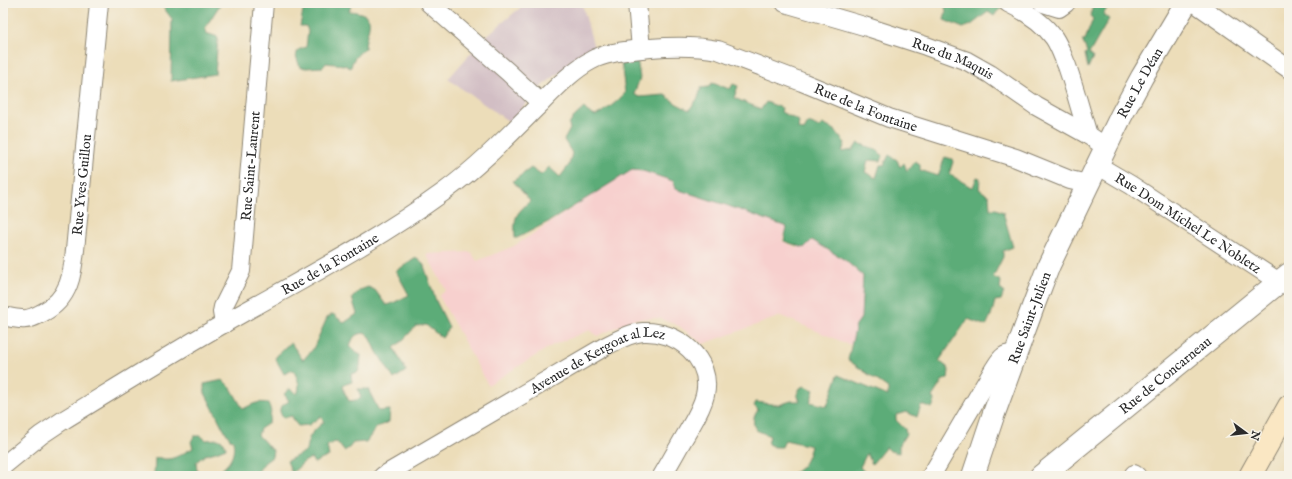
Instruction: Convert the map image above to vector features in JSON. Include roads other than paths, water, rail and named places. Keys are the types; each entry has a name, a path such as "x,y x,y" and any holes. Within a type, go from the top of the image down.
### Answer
{"main road":[{"path":"1250,476 1289,406"}],"street":[{"name":"Rue Yves Guillou","path":"3,316 22,320 29,319 52,308 68,287 73,268 99,3"},
{"name":"Rue Saint-Laurent","path":"224,324 222,312 223,306 241,271 264,3"},
{"path":"429,3 541,103"},
{"name":"Rue du Maquis","path":"785,3 871,28 967,61 990,74 1036,106 1088,135 1089,174"},
{"path":"1043,3 1059,8 1066,3"},
{"name":"Rue Le Déan","path":"1089,174 1142,77 1186,3"},
{"path":"1195,3 1289,69"},
{"path":"1021,5 1051,33 1058,44 1070,76 1088,135"},
{"path":"637,8 641,49"},
{"name":"Rue de la Fontaine","path":"3,466 41,435 62,421 224,324 367,243 444,192 479,163 577,70 594,58 641,49 694,47 718,50 802,82 889,118 1021,160 1089,174"},
{"name":"Rue Dom Michel Le Nobletz","path":"1089,174 1131,185 1284,278"},
{"name":"Rue Saint-Julien","path":"973,476 981,449 1049,265 1089,174"},
{"name":"Rue de Concarneau","path":"1041,476 1284,278"},
{"name":"Avenue de Kergoat al Lez","path":"383,476 604,347 632,334 642,332 652,332 666,335 678,340 698,358 704,370 706,379 705,394 699,412 662,476"},
{"path":"931,476 994,369 1004,355 1015,355"}]}
